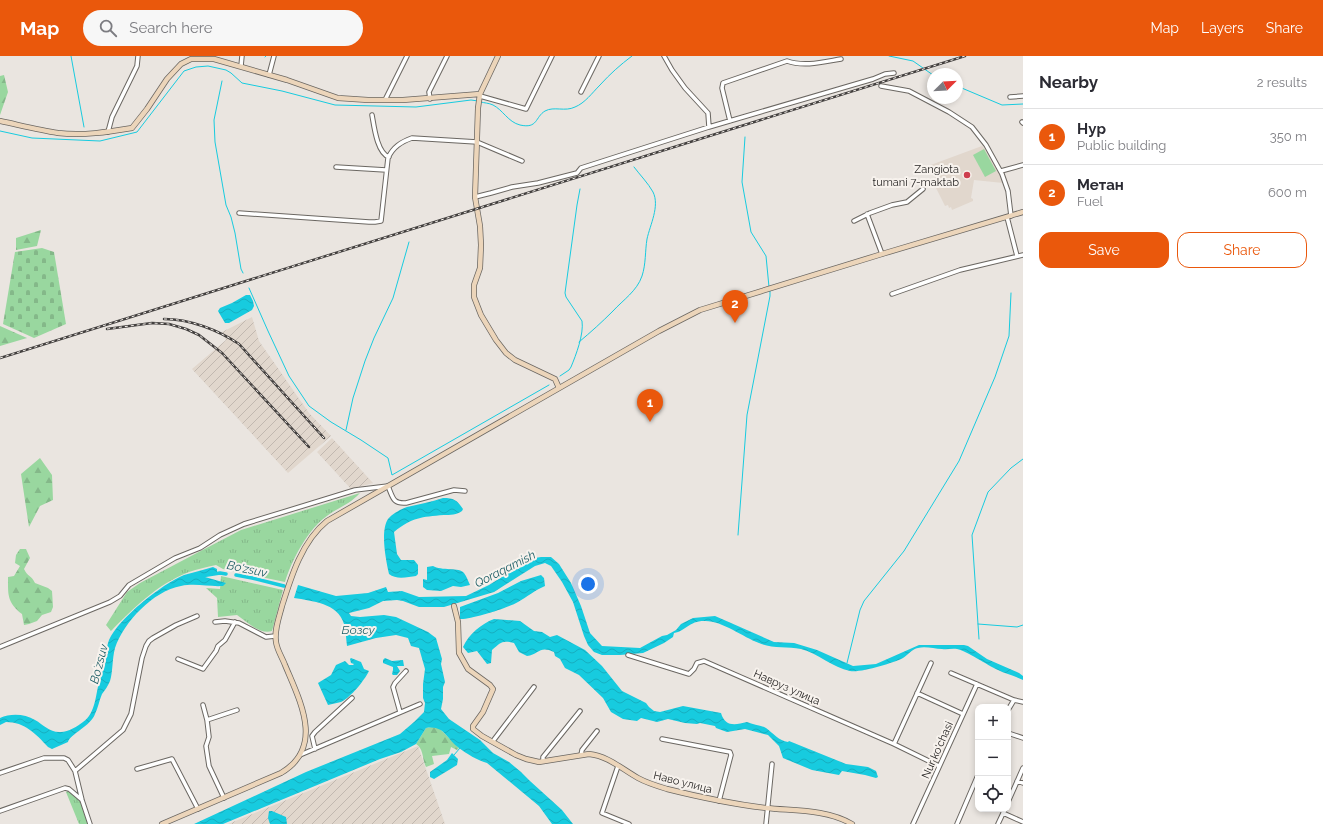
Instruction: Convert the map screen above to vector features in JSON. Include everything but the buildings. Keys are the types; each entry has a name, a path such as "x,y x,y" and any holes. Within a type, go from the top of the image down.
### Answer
{"main road":[{"path":"498,56 480,95 478,108 475,197 481,235 480,268 473,291 476,302 496,340 506,353 515,360 561,383 567,383"},
{"path":"0,121 58,133 82,134 132,128 147,109 166,79 181,64 191,59 214,59 241,66 338,98 385,100 430,99 477,93 480,95"},
{"path":"162,824 281,773 290,767 300,755 306,738 305,721 292,682 277,647 275,636 278,620 290,580 314,535 331,519 567,383 700,310 1023,212"},
{"path":"555,379 559,388"},
{"name":"Наво улица","path":"454,606 458,622 459,653 468,669 490,685 493,690 483,712 473,728 482,736 516,755 539,762 580,755 597,755 607,758 618,766 647,782 692,795 767,808 826,814 852,824"}],"street":[{"path":"108,132 112,117 137,66 138,56"},
{"path":"241,66 242,56"},
{"path":"269,74 274,56"},
{"path":"385,100 407,56"},
{"path":"430,99 429,92 447,56"},
{"path":"480,95 526,109 552,56"},
{"path":"581,92 599,56"},
{"path":"664,56 685,88 708,114 709,127"},
{"path":"730,121 722,88 723,83 787,61 797,64 817,63 840,59"},
{"path":"475,197 491,194 512,187 577,173 581,168 590,164 598,163 636,149 885,74 894,73"},
{"path":"881,86 909,91 949,112 972,127 986,145 1000,171 1008,191 1009,216 1017,256"},
{"path":"1010,97 1023,96"},
{"path":"372,115 375,132 383,153 389,157"},
{"path":"239,213 375,222 381,221 386,170 389,157 392,150 403,141 412,138 477,142 522,161"},
{"path":"1000,171 1023,165"},
{"path":"336,167 386,170"},
{"path":"854,220 892,205 907,202 923,189"},
{"path":"867,214 882,254"},
{"path":"892,294 960,270 1023,255"},
{"path":"0,647 103,605 120,596 129,585 175,558 200,548 220,535 244,524 355,490 388,486 394,500 399,504 454,490 465,491"},
{"path":"75,771 123,730 131,714 142,658 149,641 176,625 197,616"},
{"path":"215,622 235,622 266,637 275,636"},
{"path":"178,660 202,670 218,646 225,640 235,622"},
{"name":"Навруз улица","path":"628,655 689,674 697,663 704,661 894,744 940,766"},
{"path":"894,744 931,663"},
{"path":"400,712 393,687 406,672"},
{"path":"951,673 1014,700 1023,702"},
{"name":"Nur ko'chasi","path":"914,824 977,684"},
{"path":"493,741 534,687"},
{"path":"917,693 963,714"},
{"path":"314,749 312,736 352,698"},
{"path":"1011,705 1014,700"},
{"path":"300,755 420,704"},
{"path":"203,705 208,720 209,738 206,746 210,766 224,798"},
{"path":"208,720 237,710"},
{"path":"543,761 543,757 580,711"},
{"path":"580,755 582,750 597,731"},
{"path":"1011,734 1023,738"},
{"path":"662,739 730,752 731,755 719,800"},
{"path":"0,773 49,757 64,758 68,760 75,771 90,824"},
{"path":"137,769 172,758 198,809"},
{"path":"766,824 772,764"},
{"path":"618,766 602,813 629,824"},
{"path":"1011,795 1023,768"},
{"path":"957,824 978,776"},
{"path":"1017,781 1023,783"},
{"path":"0,812 65,788 69,789 82,800"},
{"path":"998,824 1004,812"},
{"path":"1006,812 1023,822"}],"shaded area":[{"name":"Zangiota tumani 7-maktab","path":"982,146 998,170 1003,183 974,180 971,198 973,201 952,210 948,205 945,206 933,182 936,179 928,166"},
{"path":"252,317 259,341 309,413 331,436 288,473 192,369 226,340 222,332"},
{"path":"332,438 373,483 351,489 317,452"},
{"path":"418,746 445,824 228,824"}],"green space":[{"path":"4,75 8,92 0,115 0,76"},
{"path":"984,149 996,171 985,177 973,155"},
{"path":"41,230 37,246 16,250 16,238"},
{"path":"42,248 54,252 66,324 34,338 3,324 15,252"},
{"path":"0,326 27,338 0,346"},
{"path":"40,458 52,475 53,500 40,506 29,527 21,474"},
{"path":"360,493 351,501 323,519 311,532 295,557 285,582 223,569 216,565 202,568 177,577 166,583 147,597 111,631 106,625 127,592 140,583 241,530"},
{"path":"20,549 26,549 30,558 24,569 27,573 35,583 52,591 53,607 51,612 42,615 37,621 24,625 22,614 13,606 9,598 8,589 8,577 14,576 20,566 15,563 16,555"},
{"path":"221,576 283,590 272,631 267,632 258,630 237,615 218,617 217,598 206,588 220,589"},
{"path":"426,728 439,728 459,748 457,750 451,747 449,754 432,756 434,764 426,767 422,751 416,744"},
{"path":"68,791 80,800 88,824 79,824 66,792"}],"water":[{"path":"246,295 250,295 253,301 254,306 252,310 229,323 225,323 218,311 220,308"},
{"path":"443,498 455,500 463,509 462,511 453,514 429,516 418,519 407,523 394,532 397,554 401,560 414,560 418,565 418,574 416,576 402,578 389,574 385,554 384,538 384,531 388,519 399,510"},
{"name":"Бозсу","path":"551,557 559,564 571,583 590,633 602,646 640,648 676,630 681,624 693,618 715,616 774,642 794,643 817,650 853,666 876,664 919,645 964,645 968,646 987,659 1019,673 1023,676 1023,680 993,668 961,650 924,647 912,651 903,658 877,667 850,671 838,667 801,649 764,645 725,626 711,621 699,621 691,624 674,633 673,637 664,643 643,653 602,655 594,652 588,645 573,602 551,566 545,563 535,566 494,592 444,607 419,607 397,600 383,601 369,608 349,613 351,616 360,617 384,615 396,617 428,632 436,638 442,659 441,664 445,682 443,687 441,709 449,719 480,740 493,753 509,762 521,772 562,810 573,824 552,824 539,806 487,763 476,759 465,752 441,731 426,728 416,744 401,752 380,759 223,824 194,824 306,772 400,734 424,712 425,703 423,698 423,684 425,669 419,648 411,646 408,638 396,635 376,638 347,646 345,627 341,617 330,607 324,604 294,598 298,585 336,596 368,593 386,587 388,592 402,591 419,597 466,596 489,585 535,558"},
{"path":"433,566 462,571 470,585 461,587 453,586 441,591 427,590 423,587 423,579 427,580 427,567"},
{"path":"213,567 217,569 217,573 205,574 205,577 226,583 223,586 187,585 170,589 150,601 132,618 119,638 115,648 110,681 102,694 93,718 72,736 68,742 52,749 24,726 6,722 0,725 0,718 13,715 22,715 31,718 50,730 57,732 67,731 81,724 91,714 104,667 107,646 114,631 131,612 164,586 184,575"},
{"path":"541,575 544,578 545,586 518,602 472,618 460,619 460,607 498,593 521,581"},
{"path":"494,619 520,621 534,631 542,632 550,637 557,635 585,650 602,666 622,691 646,703 654,711 660,712 683,706 721,713 725,721 728,723 738,724 747,722 764,727 785,741 789,741 846,764 868,767 876,771 878,777 876,778 842,771 839,775 812,770 783,758 779,746 768,735 745,729 727,732 716,728 715,726 700,723 685,723 668,719 657,722 641,718 637,721 623,719 611,712 603,698 579,675 565,668 560,659 555,656 554,652 546,649 527,656 519,652 514,643 500,643 492,650 491,663 487,664 477,651 468,653 463,647 476,630"},
{"path":"351,658 361,662 364,669 369,671 353,693 341,702 328,705 318,683 331,675 336,665 345,661 349,665 353,665 354,664 351,663"},
{"path":"385,658 392,661 403,660 404,666 397,666 400,671 397,675 392,674 393,667 383,663"},
{"path":"452,753 458,759 457,765 434,779 430,777 430,772 447,760"},
{"path":"269,811 286,817 287,824 270,824 268,818"}],"waterway":[{"path":"71,56 84,127"},
{"path":"481,102 497,107 509,119 520,125 530,125 536,122 545,111 552,109 567,109 582,103 611,73 632,56"},
{"path":"889,56 913,61 927,71"},
{"path":"0,131 32,138 100,141 137,132 184,71 196,67 208,66 226,70 242,83 282,91 335,105 416,107 471,100 478,101"},
{"path":"222,81 214,120 215,142 226,205 231,217 243,273"},
{"path":"963,89 1002,105 1023,104"},
{"path":"745,137 742,182 751,232 766,256 769,287"},
{"path":"579,342 601,323 629,295 637,286 642,276 647,239 654,216 655,197 653,192 634,167"},
{"path":"560,376 571,367 582,332 582,321 566,297 565,293 580,189"},
{"path":"346,430 353,398 365,361 393,298 409,242"},
{"path":"249,288 289,376 309,406 331,422 388,458 392,475 549,385"},
{"path":"738,535 747,415 770,290"},
{"path":"847,663 860,610 864,601 904,551 959,461 995,377 1009,336 1011,293"},
{"path":"979,639 972,535 988,492 1011,468 1023,459"},
{"name":"Bo'zsuv","path":"201,576 220,573 226,574"},
{"name":"Bo'zsuv","path":"236,575 284,586"},
{"path":"978,624 1017,627 1023,625"},
{"path":"454,755 460,748"}],"railway":[{"path":"0,358 965,56"},
{"path":"164,319 194,323 222,334 239,344 324,438"},
{"path":"107,329 152,323 169,324 199,335 222,353 309,447"}],"place":[{"name":"Zangiota tumani 7-maktab","path":"967,175"},
{"name":"Метан","path":"735,323"},
{"name":"Нур","path":"650,422"}],"water label":[{"name":"Qoraqamish","path":"505,569"},
{"name":"Boʻzsuv","path":"99,664"}]}
